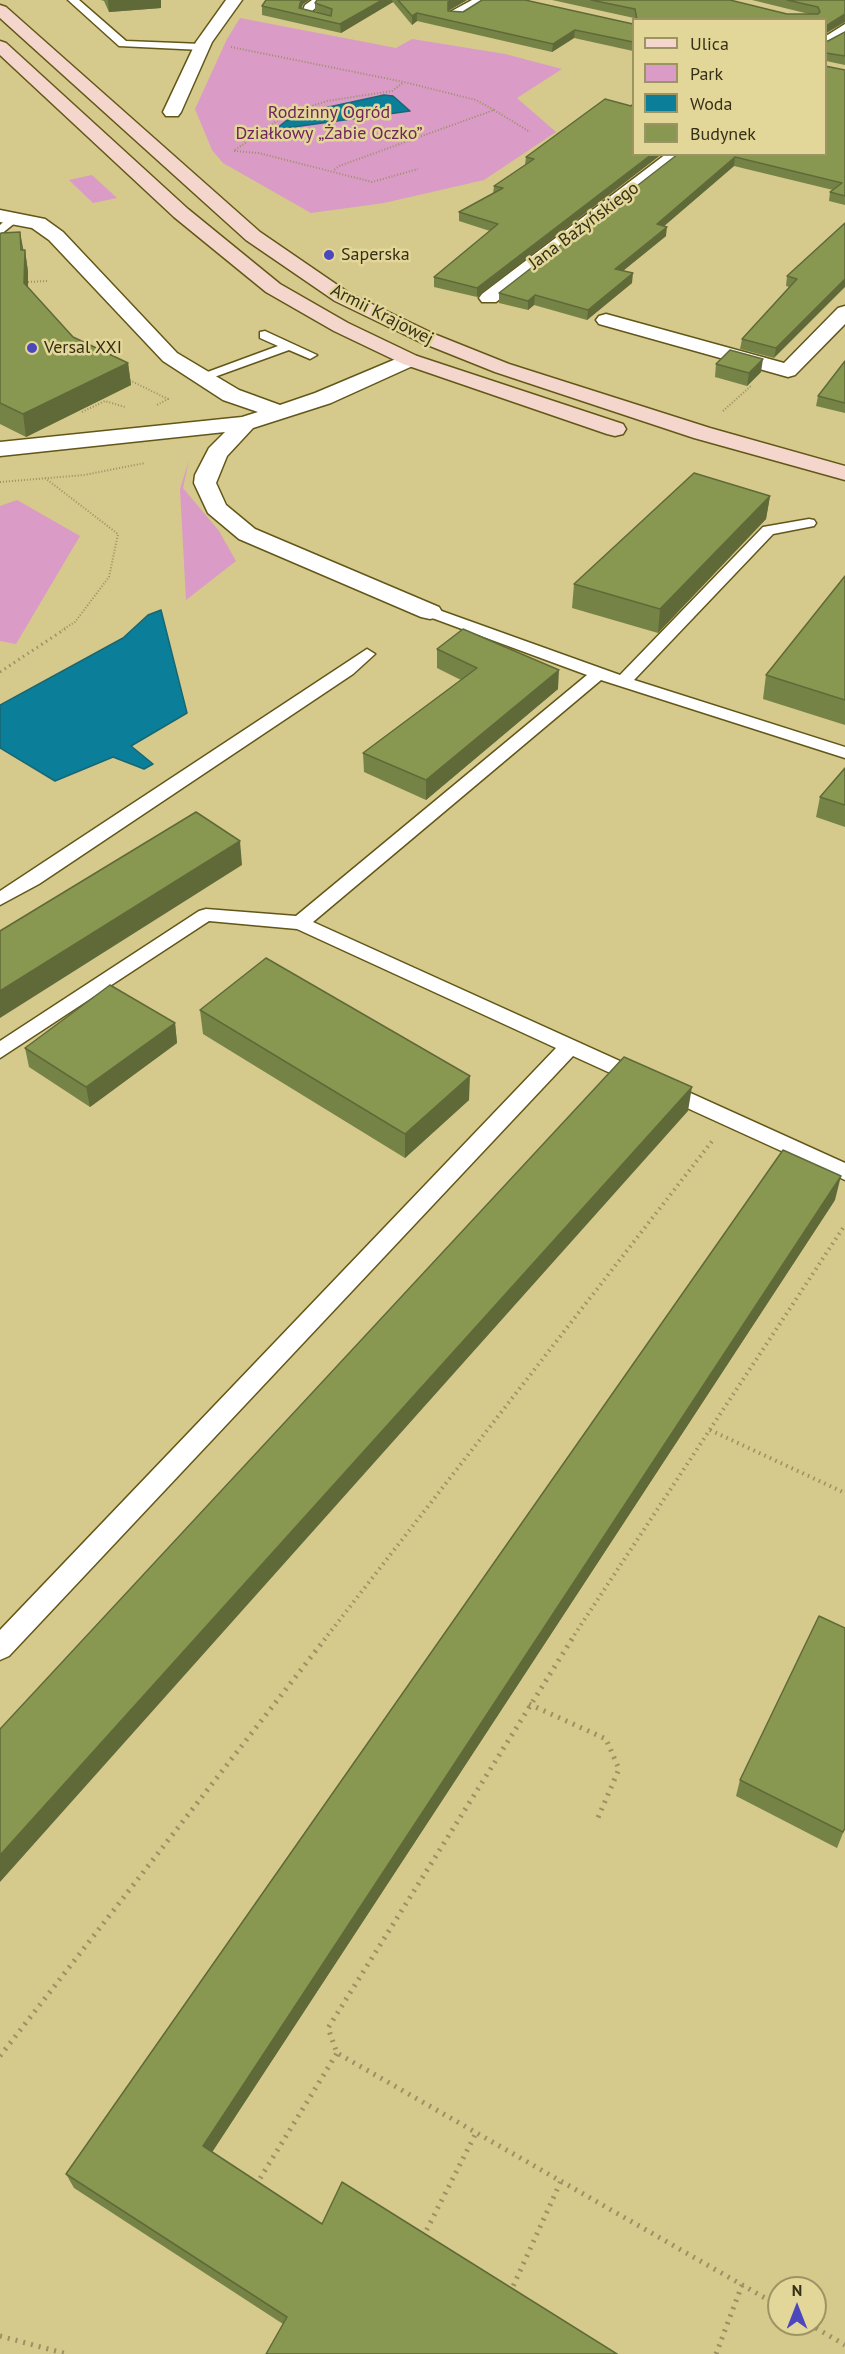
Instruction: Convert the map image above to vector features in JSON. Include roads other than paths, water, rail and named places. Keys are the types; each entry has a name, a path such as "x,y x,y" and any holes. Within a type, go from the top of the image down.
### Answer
{"main road":[{"name":"Armii Krajowej","path":"0,10 262,243 342,297 427,338 502,368 608,404 845,473"},
{"name":"Armii Krajowej","path":"0,46 181,213 264,280 372,352 410,360 474,384 630,434"},
{"path":"372,352 427,338"},
{"path":"410,360 427,338"},
{"path":"664,443 845,493"}],"street":[{"path":"172,112 203,44 234,0"},
{"path":"456,15 483,0"},
{"path":"827,24 845,28"},
{"path":"827,42 845,28"},
{"name":"Jana Bażyńskiego","path":"489,298 675,156"},
{"path":"5,222 38,223 56,236 170,357 231,395 277,411"},
{"path":"606,320 788,371 845,312"},
{"path":"824,332 845,338"},
{"path":"1,448 246,423 277,411 323,398 410,360"},
{"path":"277,411 302,390 343,367"},
{"path":"246,423 217,453 206,475 207,492 223,517 261,541 430,612"}],"lane":[{"path":"73,0 123,44 203,44"},
{"path":"319,0 310,5 305,13 326,21"},
{"path":"265,335 310,355"},
{"path":"201,377 290,346"},
{"path":"623,682 768,530 808,523"},
{"path":"430,612 623,682 845,753"},
{"path":"0,899 43,873 347,671 367,654"},
{"path":"300,923 599,673"},
{"path":"0,1051 206,915 300,923 845,1172"},
{"path":"0,1648 571,1045"}],"water":[{"path":"384,95 393,96 410,111 286,128 267,136 286,121 306,112"},
{"path":"161,610 187,713 131,746 153,764 144,769 113,757 55,781 0,748 0,705 123,638 148,615"}],"place":[{"name":"Saperska","path":"329,255"},
{"name":"Versal XXI","path":"32,348"}],"park label":[{"name":"Rodzinny Ogród Działkowy „Żabie Oczko”","path":"329,123"}]}
